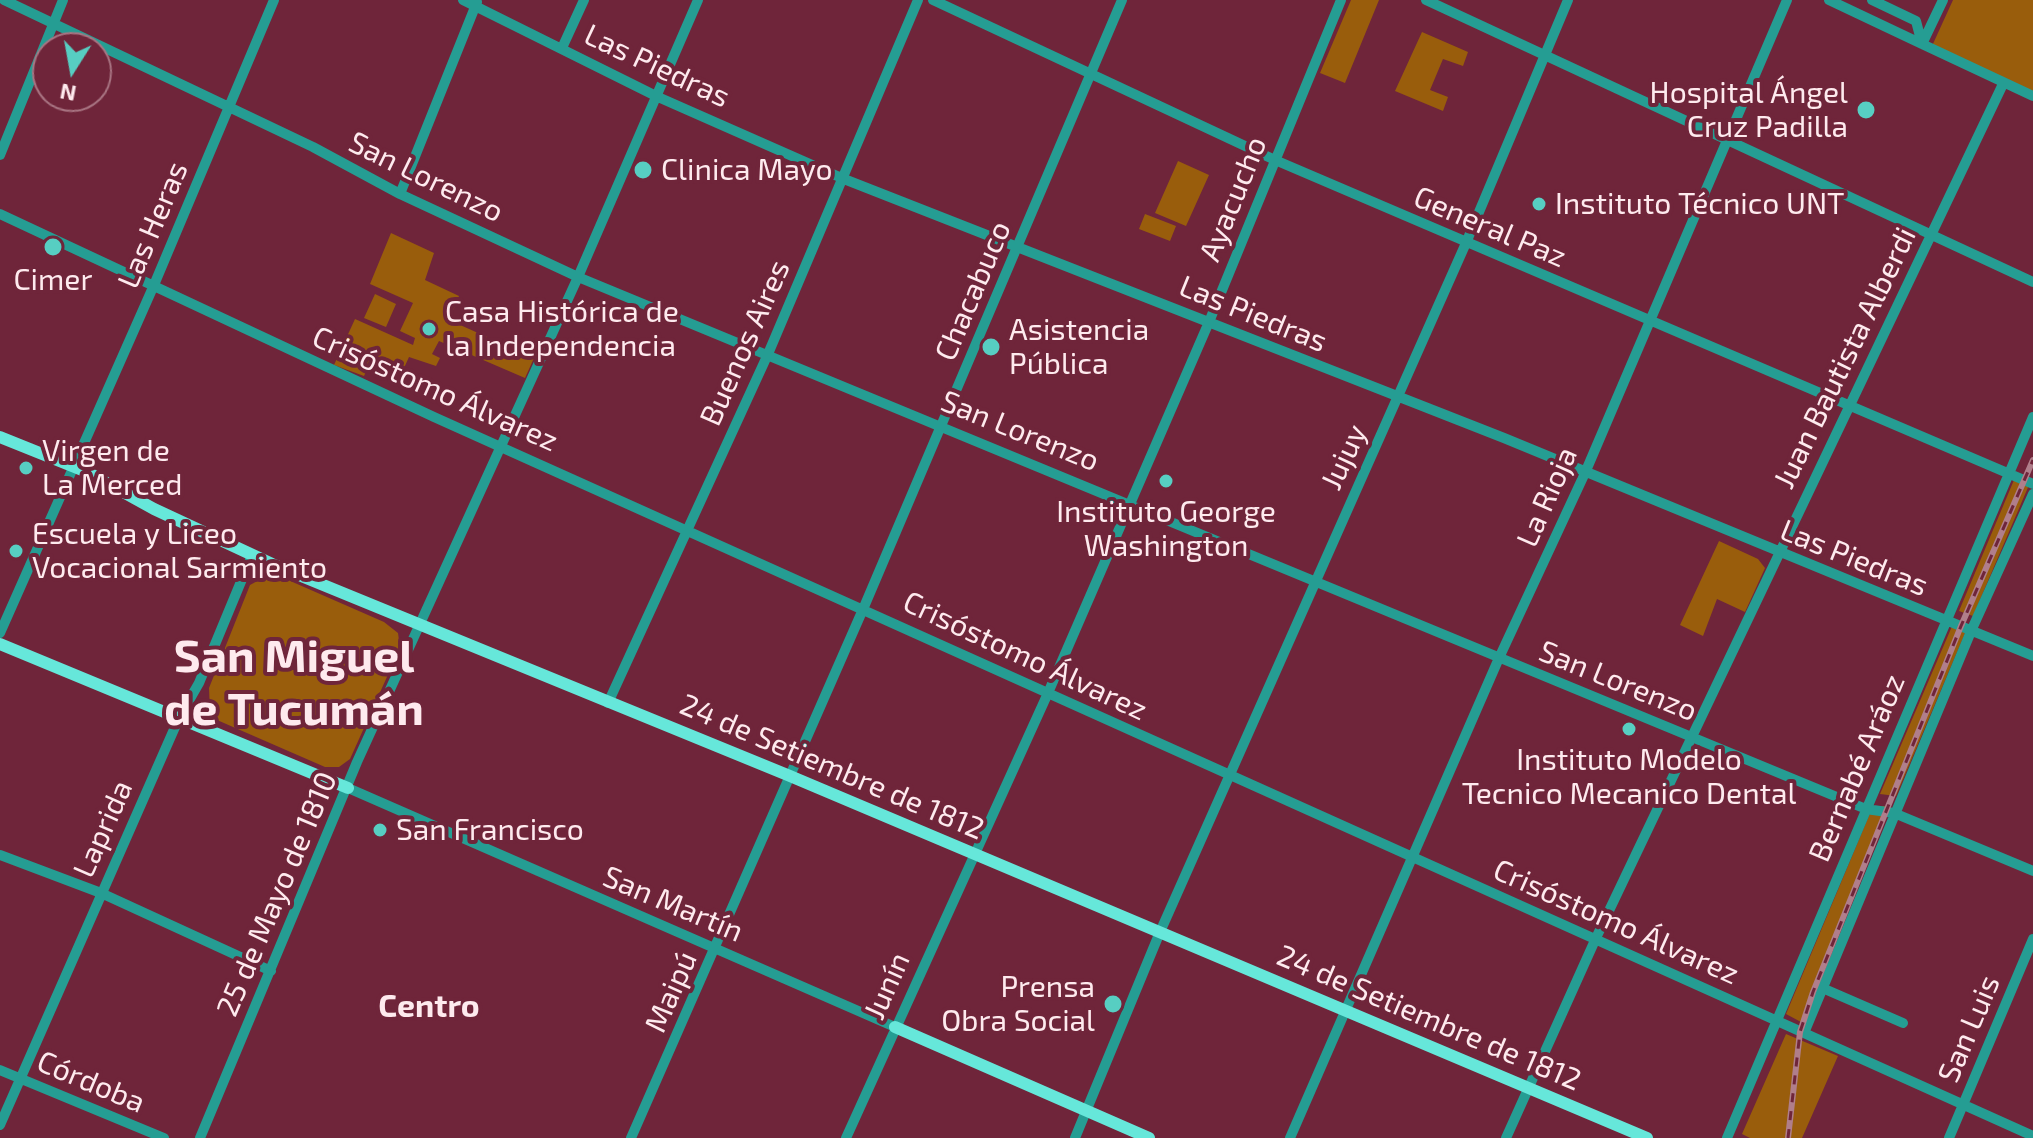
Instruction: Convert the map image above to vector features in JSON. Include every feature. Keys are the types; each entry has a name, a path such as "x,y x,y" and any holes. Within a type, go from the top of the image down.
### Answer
{"main road":[{"name":"24 de Setiembre de 1812","path":"0,437 72,467 252,555 790,776 1647,1138"},
{"name":"San Martín","path":"0,644 348,788"},
{"name":"San Martín","path":"895,1027 1149,1138"}],"street":[{"name":"San Lorenzo","path":"4,0 400,194 578,277 1131,502 1866,809 1894,813 2033,871"},
{"path":"0,155 63,0"},
{"name":"Las Heras","path":"72,467 154,285 274,0"},
{"name":"Las Piedras","path":"463,0 477,3 658,97 844,179 1504,438 2033,656"},
{"path":"562,48 584,0"},
{"name":"25 de Mayo de 1810","path":"200,1138 418,624 578,277 698,0"},
{"name":"Buenos Aires","path":"608,703 768,354 918,0"},
{"name":"General Paz","path":"933,0 1275,160 2033,484"},
{"name":"Chacabuco","path":"790,776 1122,0"},
{"name":"Ayacucho","path":"973,853 1048,693 1209,322 1341,0"},
{"path":"1426,0 2033,282"},
{"name":"Jujuy","path":"1075,1138 1160,932 1466,243 1568,0"},
{"name":"La Rioja","path":"1290,1138 1499,658 1585,473 1725,139 1787,0"},
{"path":"1829,0 2033,96"},
{"path":"1872,0 1916,21 1922,44"},
{"path":"1922,44 1943,0"},
{"path":"400,194 477,3"},
{"name":"Juan Bautista Alberdi","path":"1506,1138 1596,938 2003,84"},
{"name":"Crisóstomo Álvarez","path":"0,214 500,446 864,607 1229,776 2033,1136"},
{"name":"Bernabé Aráoz","path":"1727,1138 1944,620 2033,417"},
{"path":"0,633 72,467"},
{"name":"Bernabé Aráoz","path":"1804,1033 1820,987 1972,629 2033,494"},
{"name":"Laprida","path":"0,1125 179,718 199,683 252,555"},
{"name":"Maipú","path":"631,1138 790,776"},
{"name":"San Martín","path":"348,788 895,1027"},
{"name":"Junín","path":"846,1138 973,853"},
{"path":"0,855 101,893 271,971"},
{"name":"San Luis","path":"1949,1138 2033,939"},
{"path":"1820,987 1903,1023"},
{"name":"Córdoba","path":"0,1070 164,1138"}],"shaded area":[{"path":"1351,0 1379,0 1345,83 1320,73"},
{"path":"1953,0 2033,0 2033,92 1932,46"},
{"path":"1422,32 1468,52 1463,66 1443,59 1430,90 1448,97 1443,111 1395,91"},
{"path":"1178,161 1209,175 1186,226 1155,213"},
{"path":"1145,214 1176,226 1170,241 1139,229"},
{"path":"391,233 434,253 425,280 459,296 449,320 534,358 525,378 439,341 432,354 440,358 436,366 409,357 404,368 374,355 364,376 334,365 355,319 413,345 415,338 400,331 413,303 370,284"},
{"path":"375,294 396,304 386,327 364,318"},
{"path":"2014,480 2029,485 1973,616 1959,611"},
{"path":"1719,541 1758,559 1765,568 1745,612 1717,599 1703,636 1680,625"},
{"path":"272,573 384,622 398,633 400,648 350,759 339,767 325,767 217,720 210,712 209,688 250,585"},
{"path":"1953,624 1966,631 1896,796 1880,794"},
{"path":"1873,806 1887,806 1801,1022 1786,1014"},
{"path":"1786,1034 1838,1056 1802,1138 1750,1138 1742,1134"}],"railway":[{"path":"1788,1138 1800,1032 1813,992 1961,626 2033,460"}],"place":[{"name":"Hospital Ángel Cruz Padilla","path":"1866,110"},
{"name":"Clinica Mayo","path":"643,170"},
{"name":"Instituto Técnico UNT","path":"1539,204"},
{"name":"Cimer","path":"53,247"},
{"name":"Casa Histórica de la Independencia","path":"429,329"},
{"name":"Asistencia Pública","path":"991,347"},
{"name":"Virgen de La Merced","path":"26,468"},
{"name":"Instituto George Washington","path":"1166,481"},
{"name":"Escuela y Liceo Vocacional Sarmiento","path":"16,551"},
{"name":"Instituto Modelo Tecnico Mecanico Dental","path":"1629,729"},
{"name":"San Francisco","path":"380,830"},
{"name":"Prensa Obra Social","path":"1113,1004"}],"district":[{"name":"San Miguel de Tucumán","path":"294,684"},
{"name":"Centro","path":"429,1006"}]}
